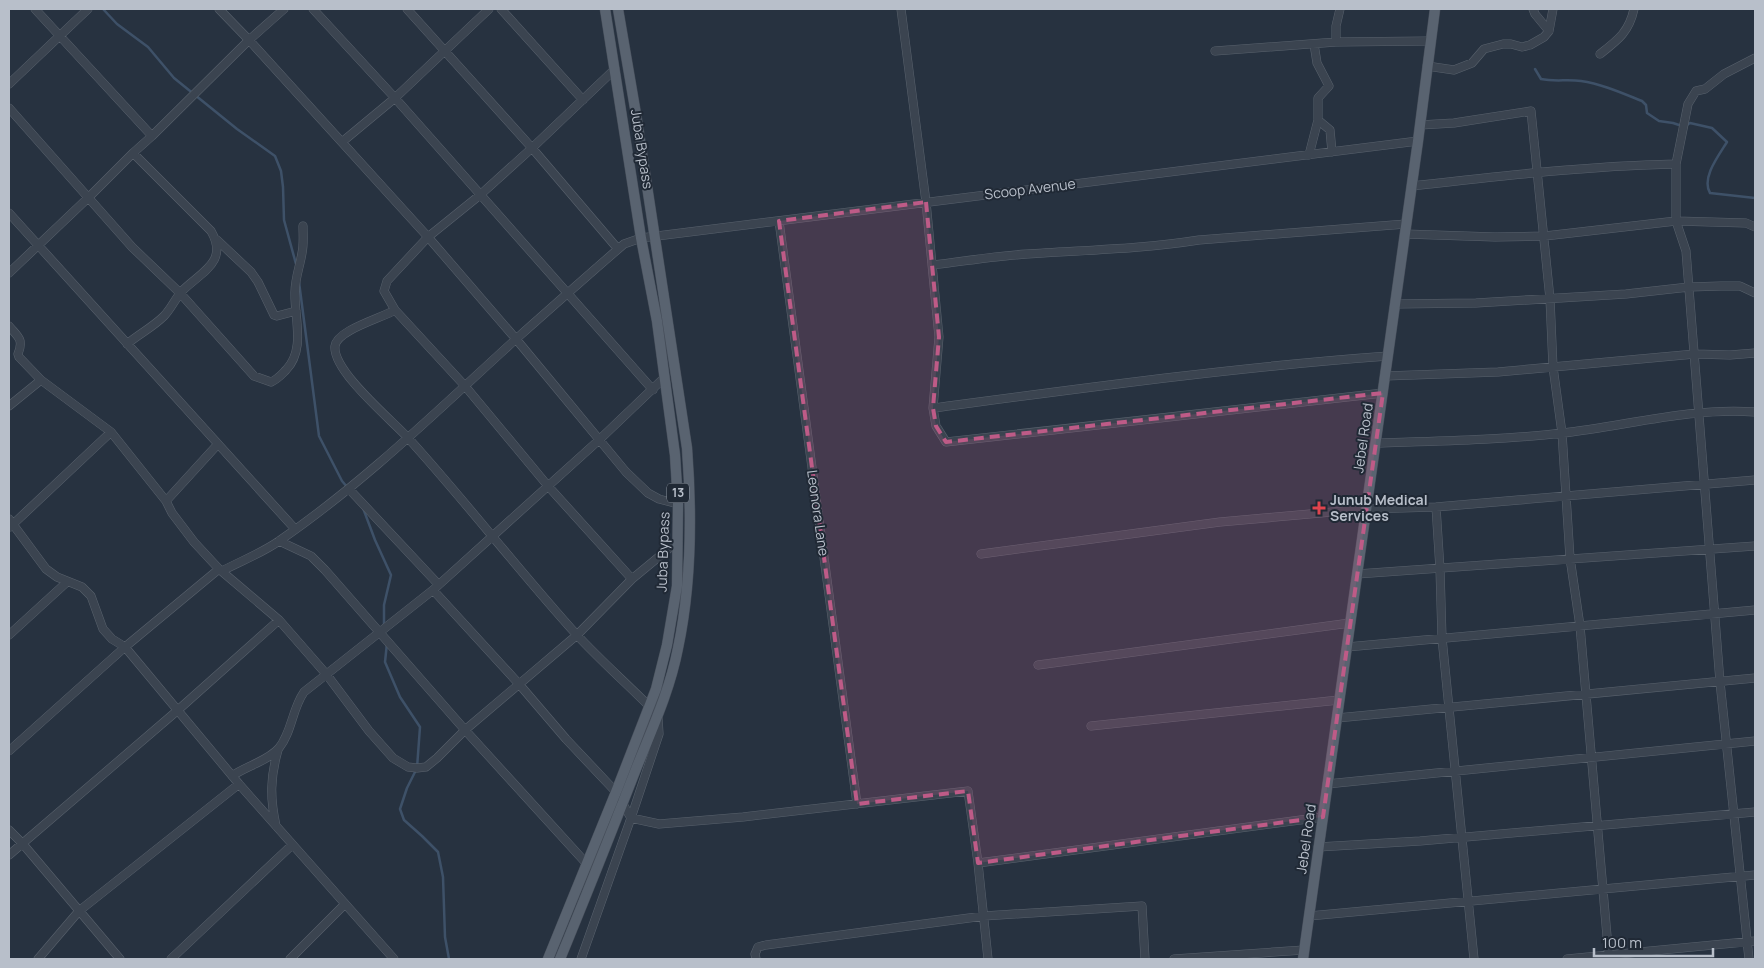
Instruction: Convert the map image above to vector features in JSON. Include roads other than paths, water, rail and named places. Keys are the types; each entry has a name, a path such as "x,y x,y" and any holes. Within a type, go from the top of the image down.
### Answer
{"main road":[{"name":"Juba Bypass","path":"548,959 649,706 662,667 672,622 677,586 678,504 675,455 657,322 641,238 605,9"},
{"name":"Juba Bypass","path":"560,959 671,679 680,639 688,585 691,531 687,448 618,9"},
{"name":"Jebel Road","path":"1303,954 1412,186 1434,9"}],"street":[{"path":"35,9 152,136"},
{"path":"9,84 88,9"},
{"path":"219,9 250,40 428,237 516,339 626,472 648,493 659,499 678,504"},
{"path":"9,273 284,9"},
{"path":"313,9 396,98 653,390"},
{"path":"407,9 532,148 618,249"},
{"path":"342,142 396,98 489,9"},
{"path":"501,9 583,100"},
{"path":"901,9 926,202 939,336 933,408 936,426 946,442 1383,393"},
{"path":"1336,42 1336,26 1340,9"},
{"path":"1533,9 1549,31"},
{"path":"1427,66 1449,70 1464,68 1472,63 1484,49 1503,44 1524,47 1544,37 1549,31 1552,9"},
{"path":"1600,54 1616,42 1631,24 1634,9"},
{"path":"1215,51 1336,42 1430,41"},
{"path":"1309,155 1318,120 1318,98 1329,86 1317,63 1314,44"},
{"path":"1749,959 1751,942 1740,876 1720,682 1686,251 1676,221 1676,164 1688,104 1696,91 1705,89 1724,74 1755,58"},
{"path":"615,69 480,195 428,237 384,286 384,291 395,310 465,386 548,486 632,579"},
{"path":"9,108 132,247 180,293 254,376 271,382 277,380 295,358 298,347 295,292 303,246 303,226"},
{"path":"1420,125 1454,123 1531,110 1545,236 1553,366 1562,434 1570,558 1580,626 1609,957"},
{"path":"1318,120 1330,130 1332,152"},
{"name":"Scoop Avenue","path":"641,238 1418,140"},
{"path":"133,153 211,231 217,240 251,272 274,314 278,316 296,311"},
{"path":"1412,186 1537,172 1676,164"},
{"path":"9,213 295,529"},
{"name":"Leonora Lane","path":"779,221 857,804"},
{"path":"933,265 1025,254 1123,248 1199,240 1406,229 1495,237 1545,236 1676,221 1746,223 1755,226"},
{"path":"9,751 125,647 221,570 257,554 279,541 348,489 409,439 516,339 618,249 624,244 641,238"},
{"path":"128,344 163,317 180,293 214,263 218,250 217,240"},
{"path":"1395,304 1476,303 1550,299 1626,294 1689,287 1740,286 1755,293"},
{"path":"395,310 356,327 338,340 335,344 335,351 346,374 355,386 409,439 577,635 649,706"},
{"path":"9,326 21,342 22,346 18,354 20,357 41,380 111,432 166,502 194,542 221,570 279,620 327,675 364,724 393,758 408,767 426,767 465,730 577,635 632,579 678,541"},
{"path":"1385,376 1498,372 1694,354 1755,354"},
{"path":"933,408 1193,374 1313,361 1388,356"},
{"path":"276,827 271,802 273,767 278,750 286,736 300,699 310,687 436,587 599,440 664,378"},
{"path":"9,406 41,380"},
{"path":"1376,442 1479,440 1562,434 1699,413 1755,412"},
{"path":"111,432 10,524 46,569 67,582 72,582 82,587 91,596 103,629 112,639 125,647 232,776 394,959"},
{"path":"166,502 218,444"},
{"path":"980,554 1220,522 1366,509 1436,507 1755,480"},
{"path":"348,489 436,587 566,739 616,792 632,818 659,824 743,818 968,791 978,862 988,959"},
{"path":"1436,507 1442,638 1474,959"},
{"path":"279,541 311,556 586,863"},
{"path":"1357,574 1755,546"},
{"path":"9,635 67,582"},
{"path":"1347,647 1755,610"},
{"path":"9,855 178,710 279,620"},
{"path":"1038,665 1350,623"},
{"path":"1337,718 1755,678"},
{"path":"1091,726 1339,700"},
{"path":"581,959 632,818 659,734 658,715"},
{"path":"1328,784 1755,741"},
{"path":"232,776 242,769 267,758 278,750"},
{"path":"38,959 79,911 239,784"},
{"path":"1318,847 1462,838 1755,812"},
{"path":"978,862 1323,818"},
{"path":"9,830 120,959"},
{"path":"171,959 292,845"},
{"path":"1309,916 1755,875"},
{"path":"290,959 345,904"},
{"path":"746,959 756,959 755,954 758,947 766,945 984,916 1142,906 1145,959"},
{"path":"1567,959 1609,957 1751,942"},
{"path":"1174,959 1303,954"}],"waterway":[{"path":"103,9 117,24 148,47 174,78 237,129 275,156 281,171 284,220 296,264"},
{"path":"1535,69 1541,79 1581,81 1597,84 1619,92 1642,101 1646,105 1647,113 1659,121 1682,126"},
{"path":"1687,125 1690,123 1712,128 1727,142 1709,174 1708,187 1710,193 1755,198"},
{"path":"299,282 319,436 342,481 348,488"},
{"path":"363,508 391,575 384,605 384,626"},
{"path":"387,643 385,662 400,697 420,727 417,768 407,788 400,809 404,820 438,852 443,877 445,937 449,959"}],"place":[{"name":"Junub Medical Services","path":"1319,508"}]}
